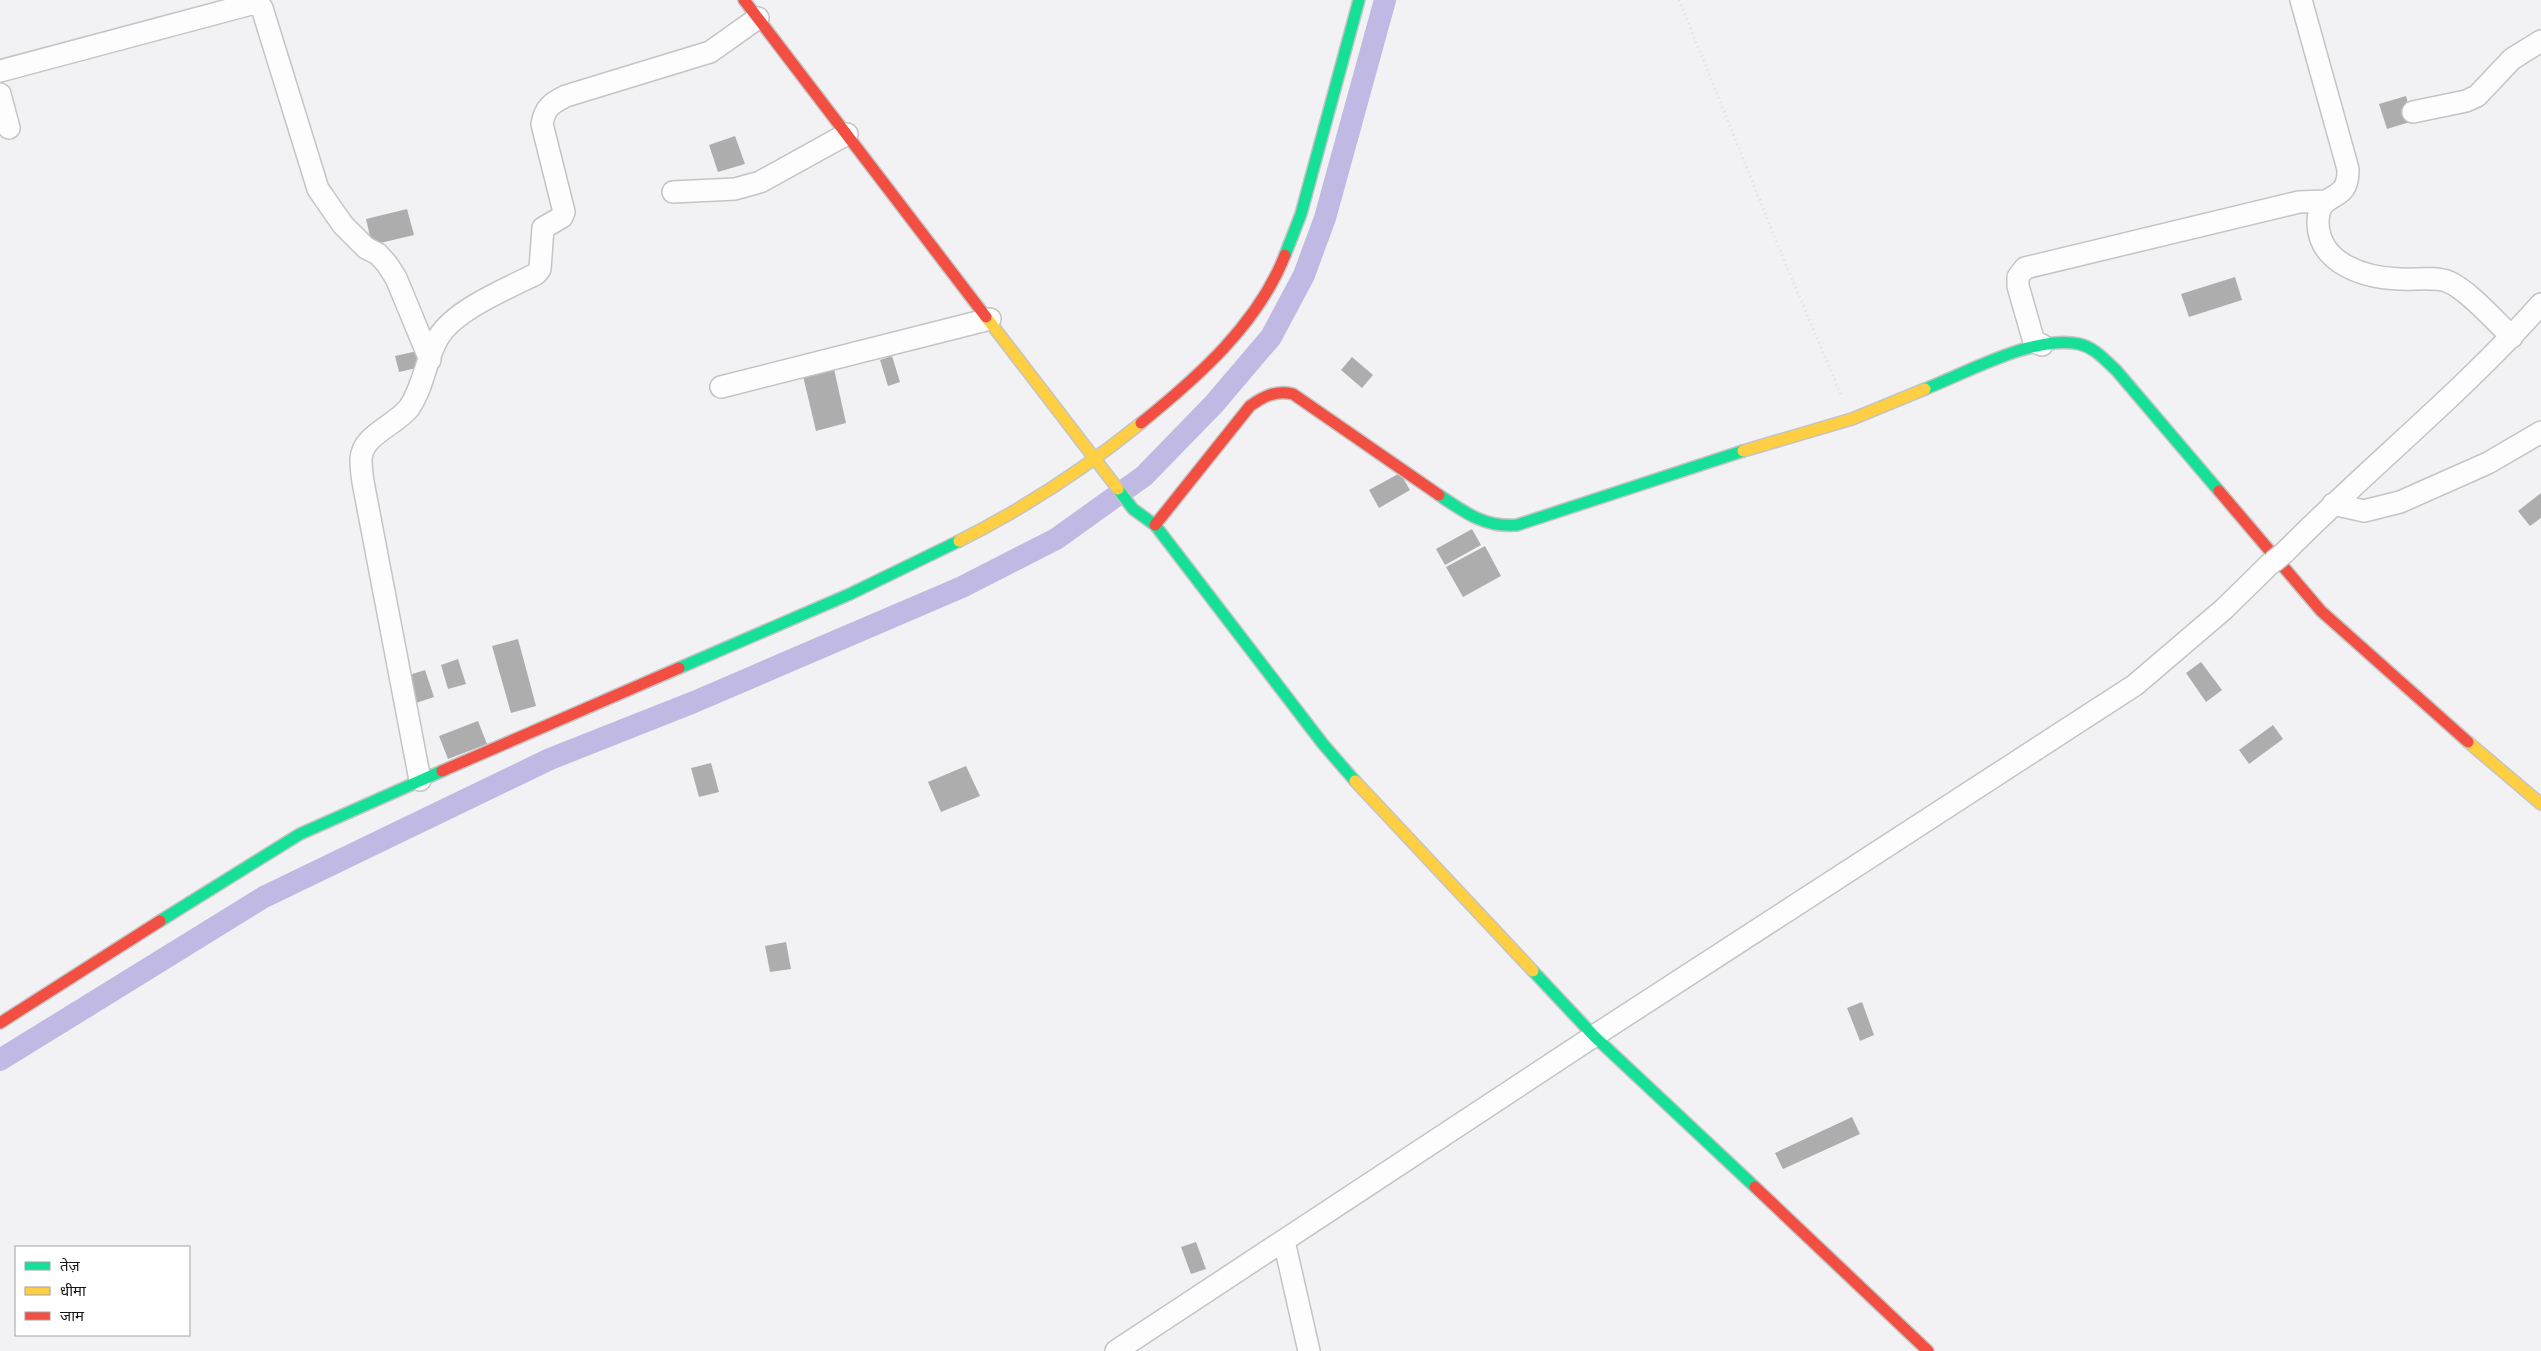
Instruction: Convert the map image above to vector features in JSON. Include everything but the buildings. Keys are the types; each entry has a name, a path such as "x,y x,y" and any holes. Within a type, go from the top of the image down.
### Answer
{"street":[{"path":"744,0 1134,509 1155,525 1348,773 1594,1036 1928,1351"},
{"path":"0,1023 194,898 300,834 850,594 1011,515 1097,459 1169,401 1243,328 1262,302 1280,268 1301,214 1359,0"},
{"path":"1155,525 1250,406 1264,396 1282,390 1293,394 1468,515 1485,524 1503,528 1525,524 1751,449 1852,419 2029,347 2035,337 2018,277 2020,272 2032,265 2299,202 2325,201 2343,192 2348,182 2348,169 2301,0"},
{"path":"0,72 251,4 258,5 262,8 318,189 343,225 366,248 378,254 387,264 396,278 430,360"},
{"path":"420,780 363,482 361,457 368,442 407,411 415,399 438,338 450,325 478,303 536,274 540,269 543,228 562,217 564,212 542,124 544,112 550,104 566,96 710,52 758,18"},
{"path":"2413,112 2466,101 2477,96 2512,59 2541,41"},
{"path":"0,94 9,128"},
{"path":"673,192 735,189 760,182 847,134"},
{"path":"2325,201 2319,212 2320,238 2326,249 2345,266 2378,277 2447,281 2464,292 2512,336"},
{"path":"1116,1351 1594,1036 2135,685 2224,609 2512,336 2541,304"},
{"path":"721,387 990,320"},
{"path":"2035,337 2080,344 2098,353 2116,370 2278,557 2321,611 2406,689 2541,804"},
{"path":"2333,504 2364,511 2394,504 2488,463 2541,432"},
{"path":"1284,1241 1309,1351"}],"path":[{"path":"1679,0 1786,265 1852,419"}],"waterway":[{"path":"0,1060 264,897 550,759 694,702 962,587 1056,539 1144,476 1214,404 1271,337 1304,275 1325,218 1385,0"}],"traffic: fast":[{"path":"1285,255 1301,214 1359,0"},
{"path":"1925,389 1980,365 2022,350 2062,342 2079,344 2099,354 2116,370 2219,491"},
{"path":"1439,495 1475,518 1495,524 1517,525 1743,451"},
{"path":"1118,489 1133,509 1155,525 1323,744 1355,781"},
{"path":"679,668 850,594 959,541"},
{"path":"160,921 300,834 442,771"},
{"path":"1533,971 1594,1036 1755,1187"}],"traffic: slow":[{"path":"986,317 1118,489"},
{"path":"1743,451 1852,419 1925,389"},
{"path":"959,541 1030,502 1097,457 1141,423"},
{"path":"2468,742 2541,804"},
{"path":"1355,781 1533,971"}],"traffic: jam":[{"path":"744,0 986,317"},
{"path":"1141,423 1204,368 1243,326 1259,304 1285,255"},
{"path":"1155,525 1250,406 1260,399 1276,393 1293,394 1439,495"},
{"path":"2219,491 2321,611 2468,742"},
{"path":"442,771 679,668"},
{"path":"0,1023 160,921"},
{"path":"1755,1187 1928,1351"}]}
